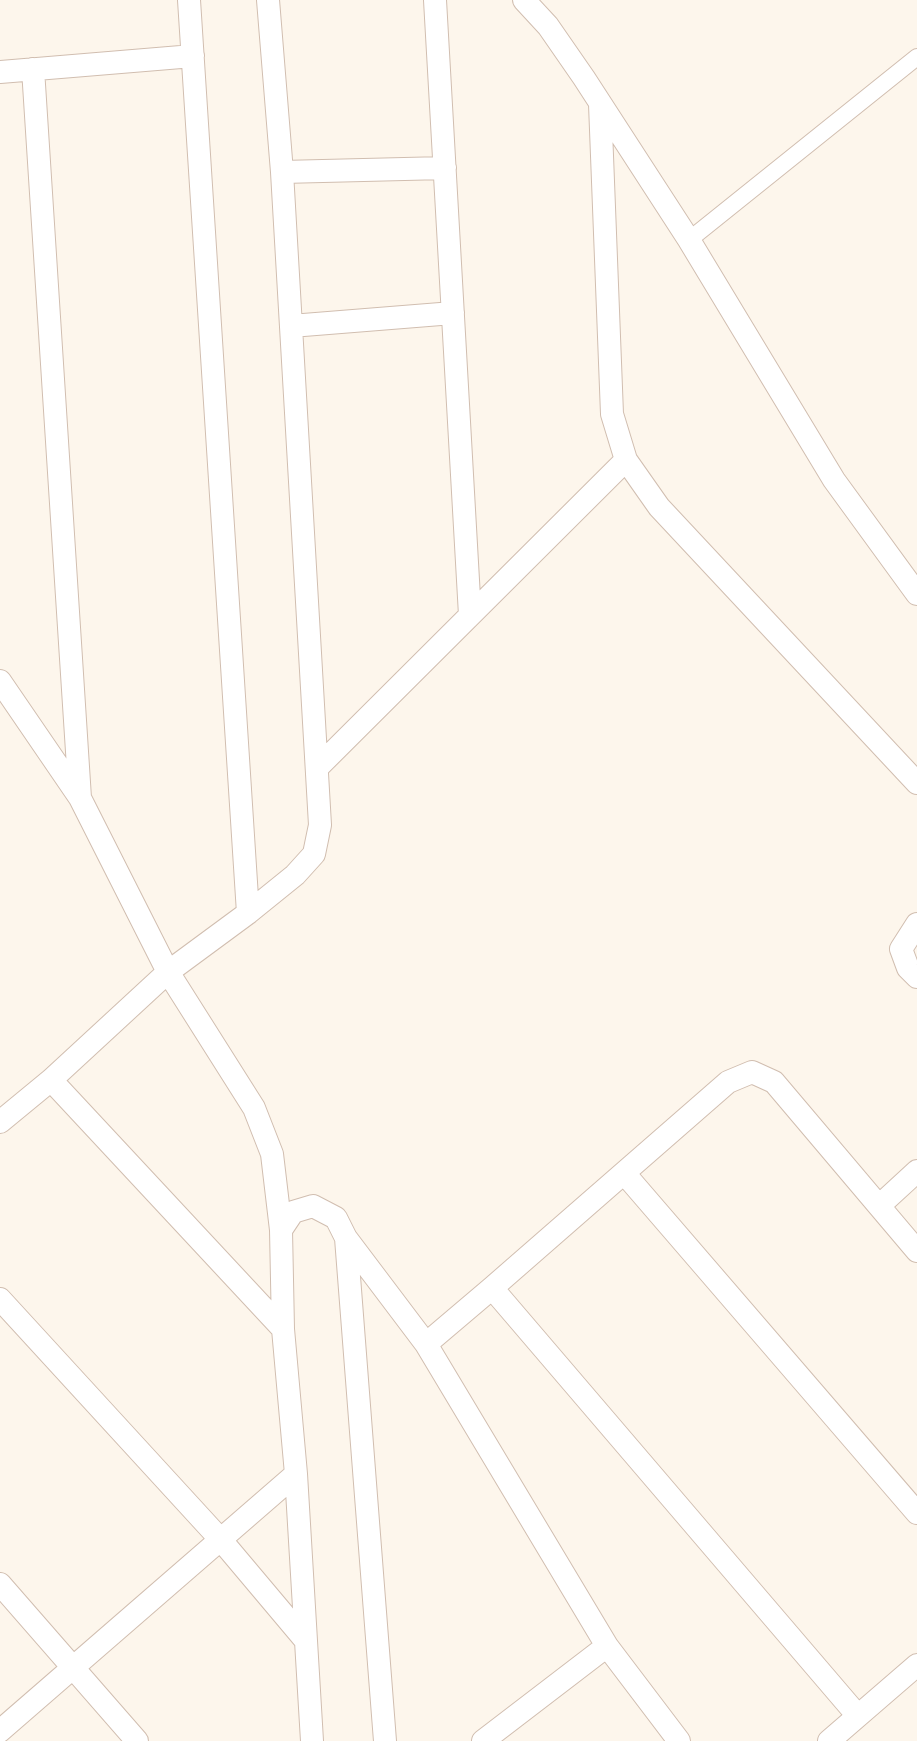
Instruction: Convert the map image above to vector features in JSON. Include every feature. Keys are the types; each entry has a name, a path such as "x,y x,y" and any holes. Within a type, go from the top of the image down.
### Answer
{"street":[{"path":"189,0 248,913"},
{"path":"0,1122 51,1080 168,972 248,913 295,875 314,854 320,825 317,768 282,172 268,0"},
{"path":"435,0 470,615"},
{"path":"524,0 548,26 584,78 689,240 834,480 917,594"},
{"path":"0,72 193,56"},
{"path":"33,69 80,798"},
{"path":"600,104 612,414 626,460 659,507 917,783"},
{"path":"282,172 445,168"},
{"path":"291,326 453,313"},
{"path":"317,768 626,460"},
{"path":"0,681 80,798 168,972 254,1108 272,1154 281,1230 283,1329 296,1474 312,1741"},
{"path":"917,924 901,949 908,968 917,977"},
{"path":"426,1344 728,1082 752,1072 774,1082 917,1252"},
{"path":"51,1080 283,1329"},
{"path":"879,1206 917,1171"},
{"path":"624,1173 917,1513"},
{"path":"281,1230 292,1212 313,1206 336,1218 346,1238 426,1344 607,1646 679,1741"},
{"path":"346,1238 385,1741"},
{"path":"492,1288 858,1716"},
{"path":"0,1298 221,1540 306,1641"},
{"path":"0,1731 296,1474"},
{"path":"0,1584 137,1741"},
{"path":"483,1741 607,1646"},
{"path":"829,1741 917,1665"}],"lane":[{"path":"689,240 917,57"}]}
